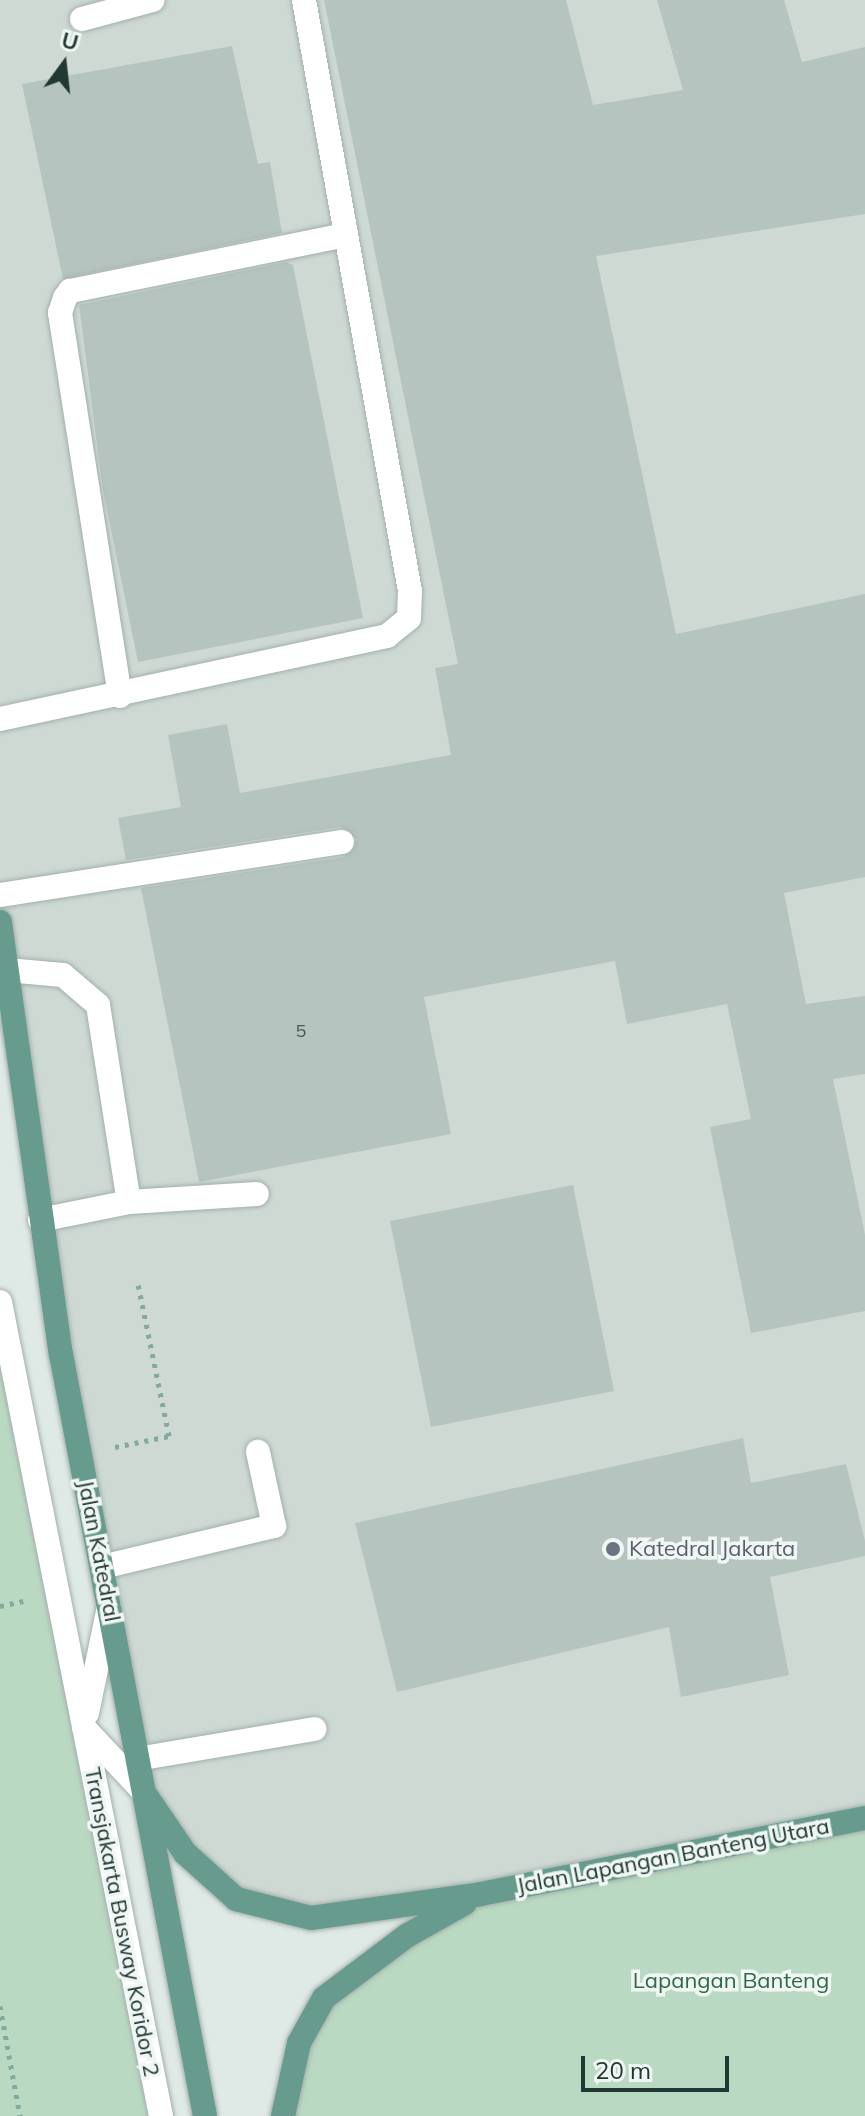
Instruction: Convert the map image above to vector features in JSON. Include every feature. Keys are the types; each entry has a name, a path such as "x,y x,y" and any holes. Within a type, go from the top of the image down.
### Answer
{"main road":[{"name":"Jalan Katedral","path":"0,922 40,1220 142,1790 185,1853 236,1899 311,1918 481,1894"},
{"path":"142,1790 205,2116"},
{"name":"Jalan Lapangan Banteng Utara","path":"481,1894 865,1818"},
{"path":"283,2116 299,2043 324,1998 408,1935 481,1894"}],"lane":[{"path":"82,19 153,0"},
{"path":"0,719 120,696 387,636 409,618 410,591 341,236 304,0"},
{"path":"120,696 60,313 65,298 70,291 341,236"},
{"path":"0,895 342,842"},
{"path":"7,970 63,975 98,1005 129,1202"},
{"path":"40,1220 129,1202 257,1194"},
{"name":"Transjakarta Busway Koridor 2","path":"0,1302 161,2116"},
{"path":"102,1567 274,1526 258,1452"},
{"path":"109,1607 84,1728 142,1790"},
{"path":"137,1759 314,1729"}],"path":[{"path":"81,1453 169,1436 138,1283"},
{"path":"0,1606 28,1600"},
{"path":"0,2006 20,2116"}],"shaded area":[{"path":"0,0 865,0 865,1817 311,1918 244,1901 142,1790 0,1029"}],"green space":[{"path":"0,1302 160,2116 0,2116"},
{"name":"Lapangan Banteng","path":"865,1816 865,2116 287,2116 290,2076 330,1993 481,1894"}],"building":[{"path":"324,0 566,0 593,105 683,90 657,0 784,0 802,62 865,47 865,214 596,256 676,634 865,594 865,877 784,893 806,1004 865,996 865,1074 833,1079 865,1235 865,1311 751,1333 710,1127 751,1119 727,1004 627,1024 615,961 424,997 451,1134 199,1182 141,888 344,857 357,839 340,827 126,860 118,818 181,807 168,735 227,724 240,793 451,755 435,668 458,664"},
{"path":"232,46 258,164 270,162 282,233 63,279 22,84"},
{"path":"286,262 293,265 363,618 138,662 103,490 79,305"},
{"path":"573,1185 614,1391 431,1427 390,1221"},
{"name":"Katedral Jakarta","path":"743,1438 751,1483 846,1464 865,1541 865,1556 770,1577 789,1675 681,1697 669,1627 397,1692 355,1523"}],"place":[{"name":"Katedral Jakarta","path":"613,1549"}]}
